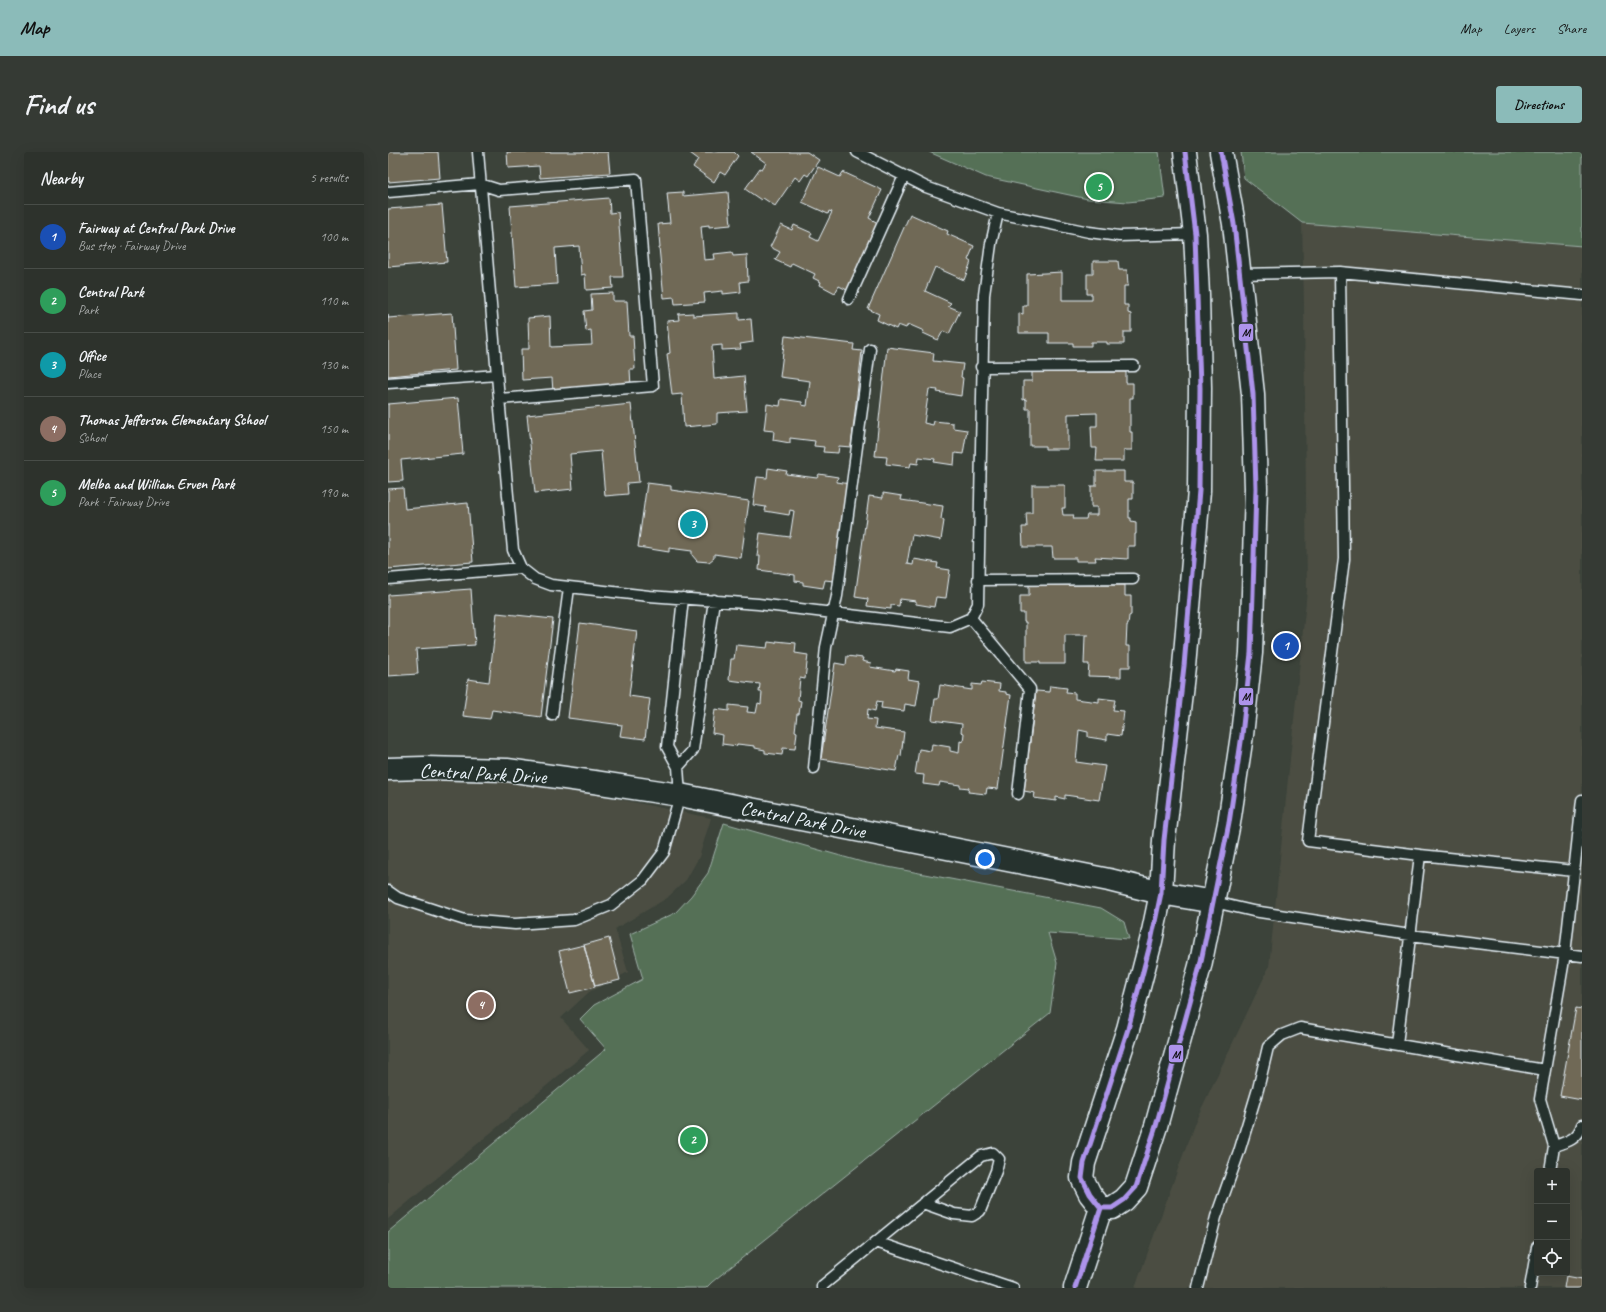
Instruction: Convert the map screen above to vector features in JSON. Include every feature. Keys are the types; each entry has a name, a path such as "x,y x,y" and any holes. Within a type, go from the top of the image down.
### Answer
{"main road":[{"path":"1101,1208 1090,1194 1082,1178 1084,1163 1128,1029 1151,941 1161,893 1164,840 1184,666 1189,589 1199,491 1200,388 1195,234 1185,152"},
{"path":"1101,1208 1112,1208 1124,1200 1136,1187 1156,1126 1200,966 1214,902 1242,735 1251,653 1256,488 1252,394 1240,274 1234,224 1221,152"},
{"name":"Central Park Drive","path":"388,769 424,768 507,770 680,795 1101,879 1161,893 1214,902"},
{"path":"1075,1288 1101,1208"}],"lane":[{"path":"478,152 513,550 521,568 535,579 569,588 649,596 714,600 950,627 971,618 978,604 981,367 984,295 991,244 998,213"},
{"path":"857,152 926,187 998,213 1089,232 1119,236 1195,234"},
{"path":"849,299 904,176"},
{"path":"388,192 480,184 499,190 636,179 653,386 499,398"},
{"path":"1340,272 1344,558 1308,841 1420,855 1574,871"},
{"path":"1240,274 1340,272 1582,295"},
{"path":"814,768 826,647 837,596 870,349"},
{"path":"981,367 1134,366"},
{"path":"388,384 497,374"},
{"path":"388,579 521,568"},
{"path":"978,580 1133,579"},
{"path":"552,715 569,588"},
{"path":"388,891 398,898 465,920 515,924 574,920 612,905 643,880 664,852 680,795 678,767 667,747 683,598"},
{"path":"678,767 692,750 714,600"},
{"path":"971,618 1030,689 1018,794"},
{"path":"1550,1168 1554,1146 1540,1099 1577,889 1574,871 1582,800"},
{"path":"1397,1044 1420,855"},
{"path":"1214,902 1253,911 1410,935 1582,956"},
{"path":"1198,1288 1216,1217 1239,1152 1258,1089 1268,1047 1282,1035 1300,1028 1545,1070"},
{"path":"1554,1146 1569,1142 1580,1133 1582,1126"},
{"path":"822,1288 822,1286 923,1203 981,1156 993,1152 999,1159 996,1171 980,1211 972,1216 954,1214 923,1203"},
{"path":"876,1242 1013,1288"},
{"path":"1530,1288 1534,1265"}],"shaded area":[{"path":"1302,223 1582,246 1582,1288 1135,1288 1195,1122 1269,967 1307,591"},
{"path":"388,776 494,780 545,784 711,818 699,857 686,880 667,898 615,929 628,972 589,992 561,1018 589,1050 388,1219"}],"green space":[{"path":"929,152 1159,152 1165,198 1128,202 1088,199 986,177"},
{"path":"1241,152 1582,152 1582,246 1302,223 1244,178"},
{"path":"724,823 862,862 1101,908 1124,922 1129,939 1048,933 1057,963 1050,1013 706,1288 388,1288 388,1232 606,1049 580,1019 594,1005 643,979 630,934 675,913 691,896 708,873"}],"building":[{"path":"388,152 438,152 440,178 388,182"},
{"path":"507,152 608,152 610,173 540,178 539,166 508,168"},
{"path":"734,152 738,156 725,175 720,172 714,182 693,167 698,159 690,153"},
{"path":"751,152 807,152 819,160 808,176 805,174 800,181 795,177 775,206 763,198 761,200 745,189 760,168 762,169 766,163"},
{"path":"818,167 840,177 843,172 882,190 869,218 878,223 849,291 839,286 835,293 820,285 821,282 813,278 815,274 792,263 790,267 775,260 780,252 770,247 781,225 792,230 794,225 812,233 810,237 818,241 832,212 829,211 828,214 802,202"},
{"path":"683,192 683,196 728,192 731,225 709,227 709,225 701,226 704,260 715,259 714,254 732,252 733,256 747,255 748,281 740,282 741,292 723,294 723,291 704,293 705,302 675,304 674,297 664,298 658,224 670,223 667,193"},
{"path":"609,198 610,213 618,212 623,277 612,277 613,288 586,290 585,274 581,275 579,246 555,248 557,284 516,287 510,206"},
{"path":"442,205 447,262 388,267 388,209"},
{"path":"910,214 948,231 947,234 974,246 968,260 971,262 964,280 935,267 925,291 951,303 948,306 960,311 949,334 943,331 938,340 923,333 924,331 908,324 906,328 898,325 896,329 877,320 879,314 868,309"},
{"path":"1093,261 1118,261 1119,270 1127,270 1128,286 1124,286 1124,305 1128,305 1128,313 1131,314 1131,332 1124,332 1124,344 1091,342 1091,346 1073,346 1073,343 1049,343 1049,333 1019,333 1019,313 1023,314 1023,306 1027,306 1027,274 1062,272 1062,300 1092,300 1092,294 1087,294 1087,274 1093,274"},
{"path":"613,293 613,301 627,301 629,336 633,336 635,369 630,369 631,387 553,392 552,378 522,380 521,349 529,349 528,318 550,316 551,347 592,345 591,330 586,331 584,311 592,310 591,294"},
{"path":"452,313 456,370 388,376 388,318"},
{"path":"693,313 693,316 739,313 739,320 751,319 753,342 740,344 741,349 722,350 722,345 712,346 714,379 744,376 747,411 717,413 717,424 684,427 682,394 672,395 667,354 670,353 667,321 679,320 678,314"},
{"path":"785,336 854,344 853,350 862,351 851,447 839,446 838,453 823,452 824,447 814,446 815,441 790,438 790,443 773,440 774,431 764,430 767,404 780,406 781,399 802,402 802,405 807,406 810,381 780,377"},
{"path":"887,347 934,353 933,361 963,364 961,396 937,392 938,390 929,389 924,423 933,425 934,421 953,423 953,428 967,430 963,454 955,453 954,465 934,462 935,459 919,457 918,464 911,463 910,467 886,464 887,457 875,456"},
{"path":"1032,372 1126,372 1126,383 1133,383 1133,398 1130,398 1130,432 1132,432 1132,450 1124,450 1124,461 1096,461 1097,448 1092,448 1091,426 1097,426 1097,413 1068,414 1068,449 1045,449 1045,446 1030,446 1030,409 1026,409 1026,399 1023,400 1023,381 1032,381"},
{"path":"458,398 463,454 401,460 403,481 388,482 388,404"},
{"path":"631,404 639,482 627,483 628,494 605,496 601,451 570,454 573,489 535,493 527,415"},
{"path":"768,468 787,471 786,474 817,478 819,474 838,477 837,482 850,484 834,581 825,580 823,588 803,585 803,582 795,581 795,575 759,570 760,556 757,556 760,533 790,537 794,511 790,510 789,515 765,511 766,507 753,505 757,477 767,478"},
{"path":"1096,471 1124,471 1124,482 1133,482 1133,499 1129,499 1129,518 1131,518 1131,521 1136,522 1136,534 1135,546 1128,546 1128,559 1095,557 1096,561 1076,561 1076,558 1053,558 1052,547 1023,547 1022,527 1027,527 1026,513 1032,513 1032,485 1065,485 1065,508 1062,508 1063,515 1074,515 1073,519 1086,519 1087,515 1097,515 1097,507 1091,507 1091,486 1096,486"},
{"path":"647,483 671,486 671,490 749,501 741,558 714,554 714,558 709,562 697,561 692,555 692,551 669,548 669,552 638,547"},
{"path":"403,488 405,509 468,503 473,562 388,569 388,489"},
{"path":"883,493 902,496 901,500 943,506 941,519 944,521 941,540 912,535 907,564 913,565 914,559 938,563 937,568 950,570 946,598 936,597 934,607 916,604 916,601 900,599 899,606 891,605 891,609 867,606 868,599 855,597 869,496 883,498"},
{"path":"1029,585 1125,585 1125,596 1131,596 1131,615 1129,616 1127,625 1126,646 1130,646 1130,667 1121,667 1121,677 1088,676 1089,664 1084,664 1085,636 1089,635 1065,635 1065,664 1040,664 1040,662 1026,662 1026,622 1024,622 1024,613 1020,613 1020,596 1029,596"},
{"path":"471,589 475,645 416,649 418,674 388,676 388,595"},
{"path":"497,613 553,619 541,717 492,710 490,719 463,716 468,679 489,682"},
{"path":"580,623 637,631 629,696 650,699 645,739 620,736 622,725 568,718"},
{"path":"776,641 796,643 795,653 808,655 805,679 800,678 798,700 801,701 799,714 797,714 795,749 783,748 782,755 765,753 765,750 755,748 755,746 722,744 723,735 712,733 715,709 729,711 729,705 748,707 747,712 756,713 758,703 761,704 762,692 759,692 760,684 729,680 731,659 734,659 736,645 767,648 768,642 776,643"},
{"path":"847,656 863,658 862,661 871,663 870,667 895,671 896,669 909,671 908,679 920,681 916,706 905,704 904,711 881,708 882,702 877,701 875,711 868,709 867,719 876,720 875,728 904,732 901,756 899,755 896,771 821,759 835,663 846,665"},
{"path":"982,682 1000,684 999,691 1006,692 1006,694 1011,695 998,789 987,788 986,794 968,792 969,788 960,787 960,785 940,782 939,786 923,784 924,775 915,774 919,749 931,751 932,744 950,747 950,751 959,753 960,741 963,742 964,733 961,732 962,724 932,720 935,699 938,699 940,685 972,690 972,684 981,685"},
{"path":"1050,686 1067,688 1066,692 1075,693 1075,699 1099,702 1099,698 1115,700 1113,710 1124,711 1121,736 1107,734 1107,740 1088,737 1088,732 1079,730 1076,762 1105,766 1099,800 1065,795 1065,799 1056,797 1056,801 1034,798 1035,793 1024,791 1036,691 1049,692"},
{"path":"609,938 620,980 595,986 584,945"},
{"path":"584,945 595,987 570,993 559,951"},
{"path":"1576,1008 1582,1009 1582,1100 1560,1096"},
{"path":"1566,1276 1582,1279 1582,1288 1564,1288"}],"transit line":[{"name":"M","path":"1101,1208 1090,1194 1082,1178 1084,1163 1128,1029 1151,941 1161,893 1164,840 1184,666 1199,491 1200,388 1195,234 1185,152"},
{"name":"M","path":"1101,1208 1112,1208 1124,1200 1136,1187 1156,1126 1200,966 1229,823 1242,735 1251,653 1253,593 1256,488 1253,394 1234,224 1221,152"},
{"name":"M","path":"1075,1288 1101,1208"}],"place":[{"name":"Melba and William Erven Park","path":"1099,187"},
{"name":"Office","path":"693,524"},
{"name":"Fairway at Central Park Drive","path":"1286,646"},
{"name":"Thomas Jefferson Elementary School","path":"481,1005"},
{"name":"Central Park","path":"693,1140"}]}
